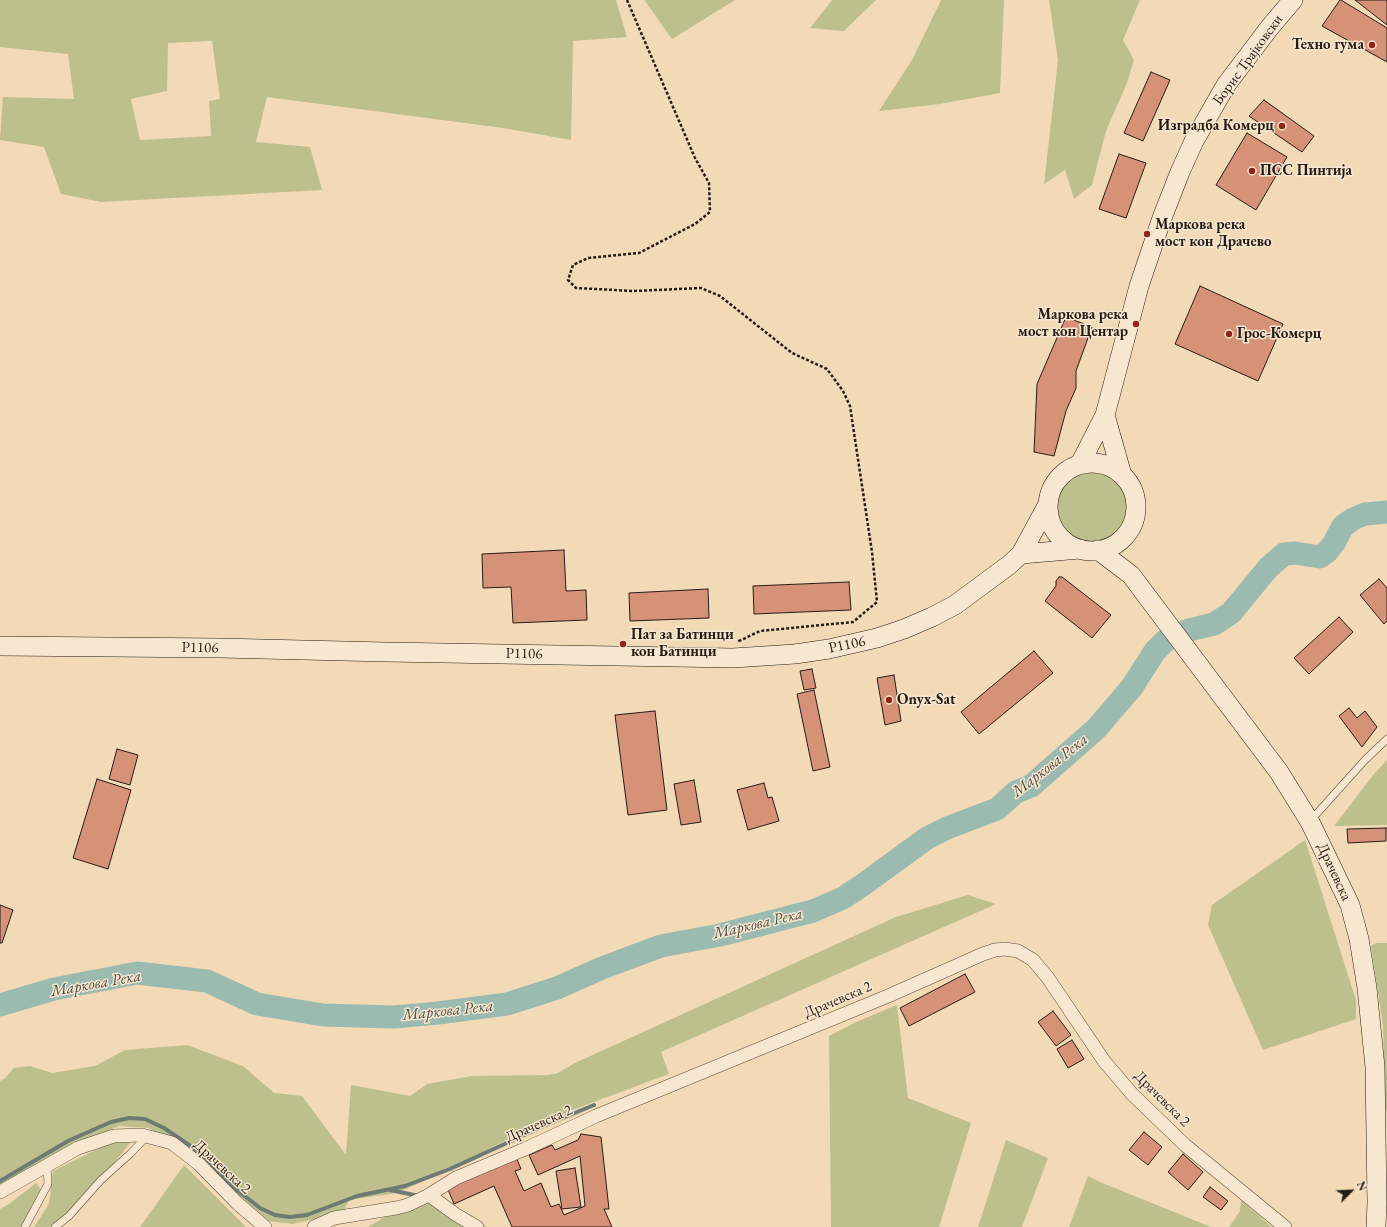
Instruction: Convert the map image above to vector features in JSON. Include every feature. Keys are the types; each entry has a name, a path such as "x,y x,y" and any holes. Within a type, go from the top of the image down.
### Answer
{"main road":[{"name":"Борис Трајковски","path":"1080,464 1105,416 1139,286 1162,218 1191,147 1226,85 1270,27 1293,0"},
{"path":"1105,416 1122,475"},
{"path":"1021,554 1089,550 1113,545 1125,535 1135,516 1136,505 1134,494 1122,475 1107,465 1098,463 1080,464 1072,467 1057,479 1049,495 1048,504 1048,513 1053,529 1065,542 1089,550"},
{"path":"1021,554 1048,504"},
{"name":"Драчевска","path":"1125,535 1132,575"},
{"name":"Драчевска","path":"1089,550 1132,575 1279,772 1310,822 1350,905 1359,939 1367,988 1381,1134 1376,1227"},
{"name":"P1106","path":"0,646 220,648 733,658 795,654 828,649 877,638 904,629 932,617 955,605 1009,565 1021,554"}],"street":[{"name":"Драчевска 2","path":"314,1227 334,1218 396,1208 408,1204 429,1195 456,1178 525,1149 596,1116 830,1020 983,954 1005,949 1018,951 1033,960 1043,972 1104,1061 1132,1094 1186,1145 1285,1227"},
{"name":"Драчевска 2","path":"0,1192 78,1148 114,1136 142,1135 172,1143 193,1160 237,1203 265,1227"},
{"path":"429,1195 455,1214 477,1227"}],"lane":[{"path":"1310,822 1365,760 1387,739"},
{"path":"55,1227 69,1216 101,1180 132,1153 147,1136"},
{"path":"25,1227 48,1184 47,1165"}],"path":[{"path":"627,0 695,158 709,183 710,212 695,224 639,253 588,258 578,262 573,265 568,280 576,288 634,291 701,288 720,296 792,353 827,369 844,391 850,406 872,552 877,602 853,622 760,631 739,641 733,658"}],"green space":[{"path":"0,0 616,0 627,37 573,41 571,140 503,128 267,97 256,142 310,147 322,190 101,202 61,194 44,147 0,140 3,97 74,99 68,54 0,47","holes":["212,41 220,99 209,101 211,136 140,140 131,99 167,91 168,43"]},
{"path":"735,0 672,39 645,1"},
{"path":"832,0 876,0 844,31 810,28"},
{"path":"941,0 1004,0 1000,93 940,104 879,111 912,60"},
{"path":"1049,0 1140,0 1123,40 1134,60 1127,83 1106,131 1092,185 1074,199 1065,170 1044,184 1058,60"},
{"path":"1091,468 1105,471 1118,479 1126,492 1129,506 1126,520 1118,533 1105,541 1091,544 1077,541 1064,533 1056,520 1053,506 1056,492 1064,479 1077,471"},
{"path":"1387,760 1387,825 1334,826 1374,774"},
{"path":"1305,840 1356,1000 1356,1019 1263,1050 1208,925 1212,905"},
{"path":"968,895 996,904 661,1052 669,1074 575,1109 508,1139 450,1169 397,1193 349,1200 343,1213 292,1224 268,1221 240,1201 174,1141 148,1128 119,1126 82,1142 0,1191 0,1081 5,1078 14,1068 30,1066 52,1073 95,1066 125,1050 187,1045 243,1066 274,1093 302,1096 346,1155 351,1085 410,1096 427,1084 472,1076 548,1075 558,1073 575,1063 896,917"},
{"path":"1376,943 1387,943 1387,1113 1385,1102 1383,1025 1371,946"},
{"path":"897,1005 908,1098 971,1123 939,1227 831,1227 829,1036 856,1022"},
{"path":"124,1136 130,1143 58,1227 34,1227 49,1204 53,1171"},
{"path":"1006,1140 1048,1158 1022,1227 978,1227"},
{"path":"184,1165 246,1227 140,1227"},
{"path":"1088,1176 1100,1182 1211,1227 1069,1227"},
{"path":"36,1183 42,1191 22,1227 0,1227 0,1209 9,1204"},
{"path":"439,1193 447,1201 487,1227 368,1227 388,1215 406,1213"},
{"path":"1241,1200 1272,1227 1229,1227 1240,1211"}],"building":[{"name":"Техно гума","path":"1340,0 1387,28 1387,62 1322,26"},
{"path":"1355,0 1387,0 1387,25"},
{"path":"1151,72 1170,80 1143,141 1124,133"},
{"name":"Изградба Комерц","path":"1264,100 1314,136 1302,152 1249,116"},
{"name":"ПСС Пинтија","path":"1247,133 1287,157 1256,210 1216,185"},
{"path":"1119,154 1146,163 1126,218 1099,209"},
{"name":"Грос-Комерц","path":"1200,286 1283,324 1258,381 1175,344"},
{"path":"1066,317 1092,327 1076,371 1076,388 1066,411 1054,456 1034,452 1037,384"},
{"path":"564,550 566,591 586,590 587,620 513,623 511,587 483,588 482,554"},
{"path":"1059,577 1062,577 1111,615 1092,638 1045,601 1056,586 1056,581"},
{"path":"1379,579 1387,588 1387,621 1384,624 1360,595"},
{"path":"849,582 851,610 754,614 753,586"},
{"path":"708,589 709,618 630,621 629,593"},
{"path":"1339,617 1353,632 1309,674 1294,658"},
{"path":"1034,651 1053,673 979,734 961,712"},
{"path":"812,669 816,688 804,690 800,671"},
{"name":"Onyx-Sat","path":"894,675 901,721 885,725 877,678"},
{"path":"814,690 830,767 813,771 797,694"},
{"path":"1349,708 1357,718 1365,711 1377,727 1362,747 1339,716"},
{"path":"655,711 667,810 628,815 615,715"},
{"path":"117,749 138,755 130,785 109,779"},
{"path":"97,779 131,790 108,869 73,858"},
{"path":"694,780 701,822 681,825 674,784"},
{"path":"764,783 768,798 772,797 779,821 748,830 737,790"},
{"path":"1386,828 1386,841 1348,843 1347,829"},
{"path":"0,905 13,910 2,943 0,943"},
{"path":"965,974 975,992 909,1026 900,1008"},
{"path":"1053,1011 1071,1035 1056,1046 1038,1022"},
{"path":"1072,1040 1084,1059 1068,1068 1057,1049"},
{"path":"1144,1132 1162,1147 1148,1165 1129,1150"},
{"path":"581,1134 601,1137 609,1209 604,1209 612,1227 512,1227 494,1186 454,1204 447,1187 516,1157 521,1169 515,1171 524,1191 541,1183 551,1207 559,1204 564,1215 585,1206 580,1156 538,1175 529,1155 552,1145 555,1150 578,1140"},
{"path":"1183,1154 1203,1172 1188,1190 1168,1172"},
{"path":"575,1168 581,1207 562,1209 556,1171"},
{"path":"1210,1187 1228,1201 1221,1210 1203,1197"}],"waterway":[{"name":"Маркова Река","path":"0,1005 54,989 137,973 207,981 257,1004 323,1015 394,1017 438,1013 507,1004 557,988 602,968 661,946 720,935 813,911 843,898 927,838 947,828 997,809 1016,792 1031,786 1096,729 1132,687 1155,651 1166,640 1189,630 1214,624 1231,613 1268,568 1284,554 1295,553 1320,557 1327,552 1334,543 1343,526 1353,519 1365,514 1387,512"},
{"path":"0,1181 68,1141 111,1122 129,1118 145,1119 164,1128 192,1147 237,1190 260,1208 275,1215 290,1217 307,1215 357,1196 405,1186 450,1169 546,1125 594,1105"},
{"path":"390,1190 419,1196"}],"place":[{"name":"Техно гума","path":"1372,45"},
{"name":"Изградба Комерц","path":"1282,126"},
{"name":"ПСС Пинтија","path":"1252,171"},
{"name":"Маркова река мост кон Драчево","path":"1147,234"},
{"name":"Маркова река мост кон Центар","path":"1136,324"},
{"name":"Грос-Комерц","path":"1229,334"},
{"name":"Пат за Батинци кон Батинци","path":"623,644"},
{"name":"Onyx-Sat","path":"889,700"}]}
